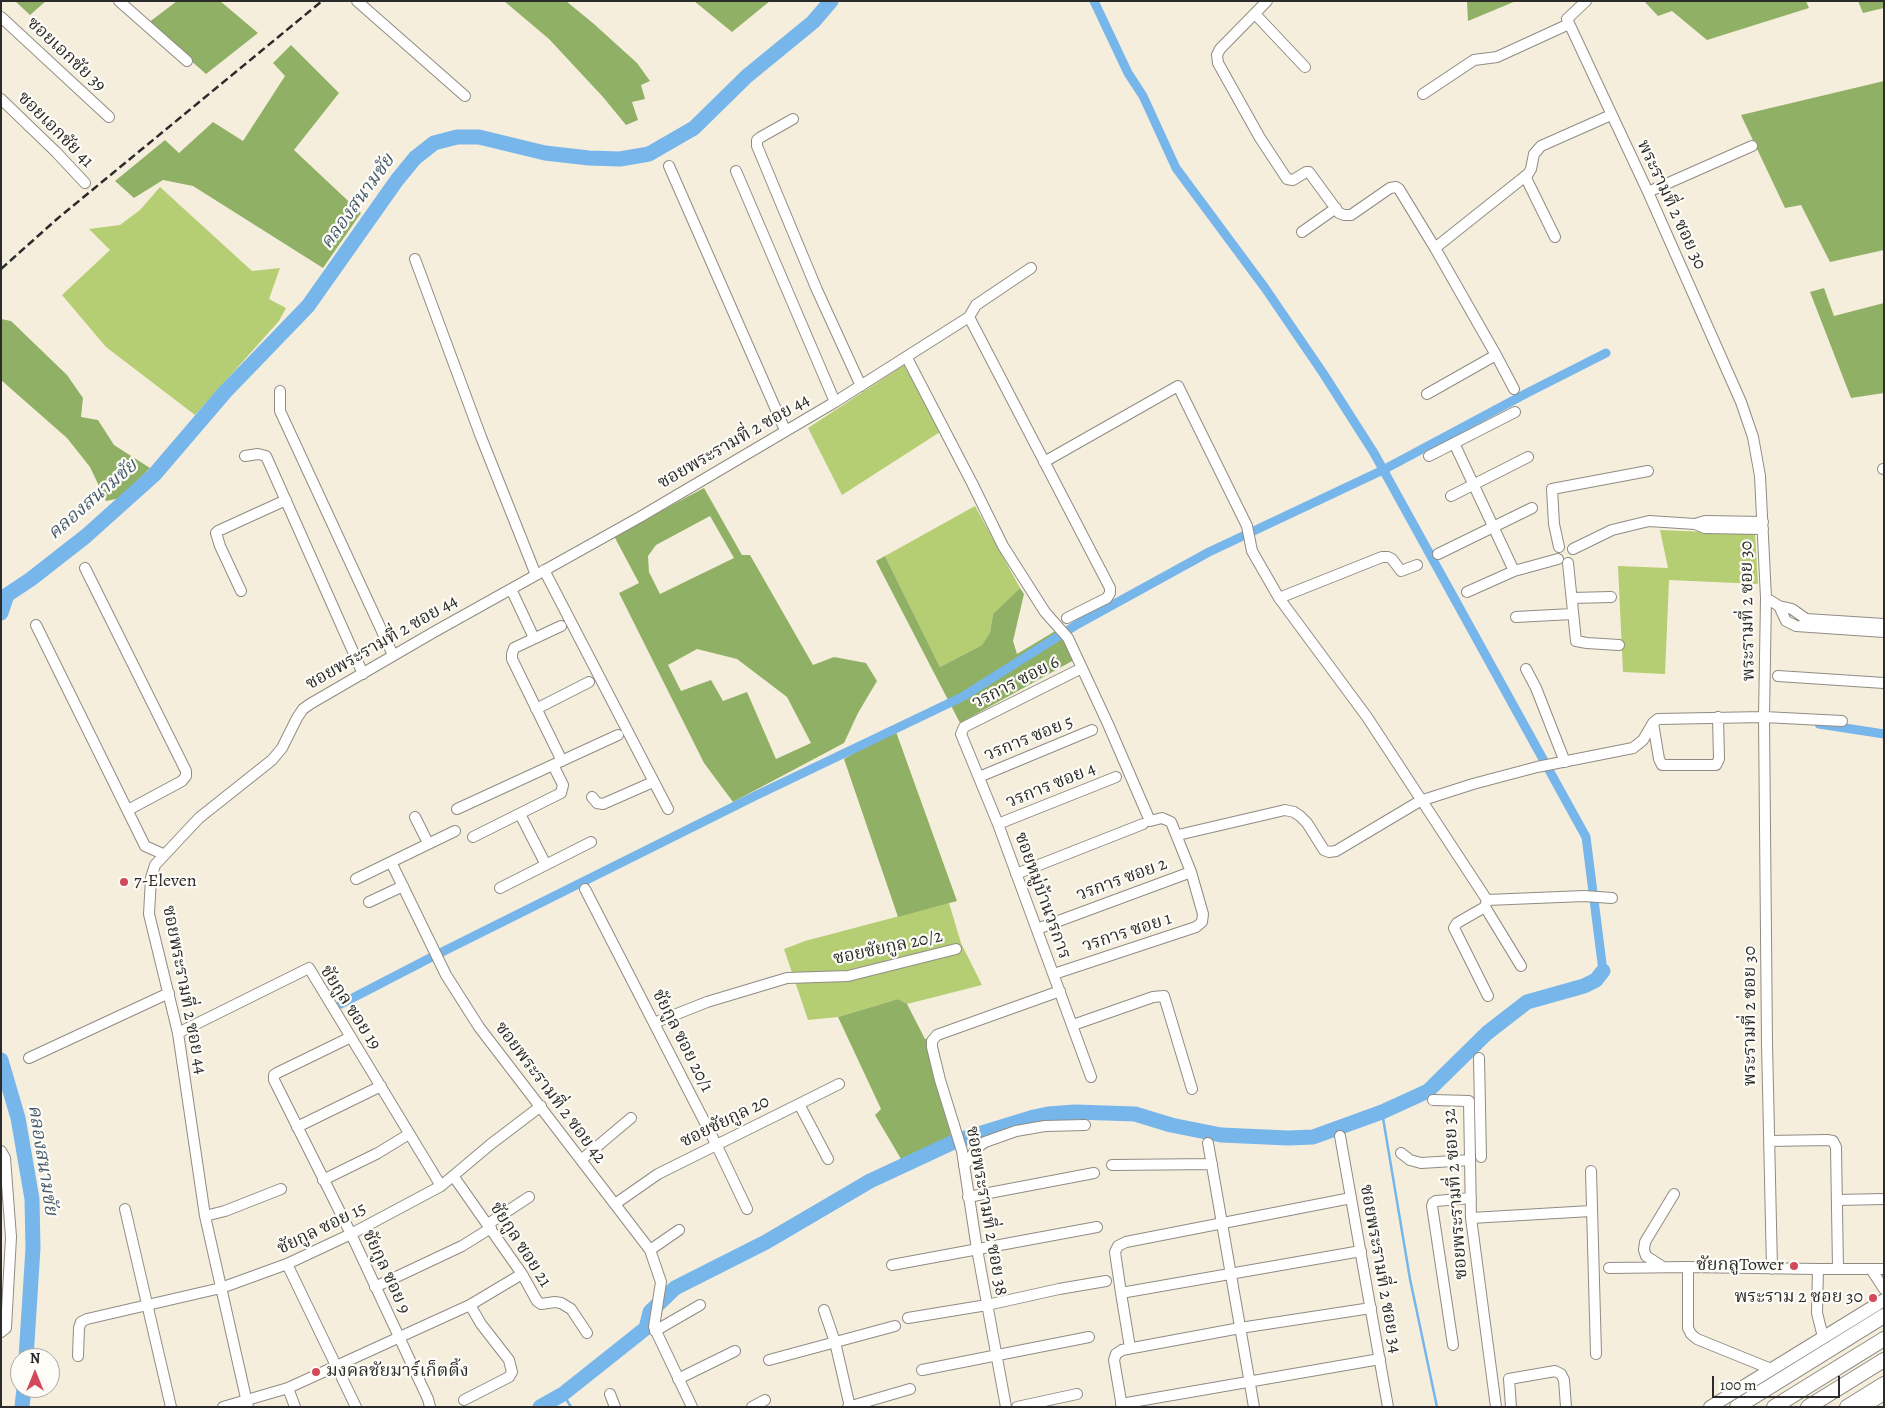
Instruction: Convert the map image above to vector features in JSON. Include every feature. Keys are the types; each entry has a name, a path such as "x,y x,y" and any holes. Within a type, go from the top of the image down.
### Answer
{"highway":[{"path":"1737,1407 1884,1316"},
{"path":"1752,1407 1884,1326"},
{"path":"1774,1407 1884,1339"},
{"path":"1808,1407 1884,1360"},
{"path":"1816,1407 1884,1365"},
{"path":"1847,1407 1884,1384"}],"main road":[{"path":"1710,1407 1884,1300"},
{"path":"1864,1407 1884,1394"}],"street":[{"path":"118,1 187,61"},
{"path":"357,1 465,96"},
{"path":"1423,94 1474,60 1496,57 1569,24 1567,19 1586,1"},
{"path":"1266,2 1217,55 1218,63 1260,138 1287,179 1293,180 1309,172 1339,213 1344,215 1351,215 1390,188 1399,189 1436,248 1514,389"},
{"path":"1255,14 1305,67"},
{"name":"ซอยเอกชัย 39","path":"1,17 109,117"},
{"name":"พระรามที่ 2 ซอย 30","path":"1569,24 1648,192 1747,418 1753,437 1760,476 1766,598 1764,717 1772,1269"},
{"name":"ซอยเอกชัย 41","path":"4,106 85,183"},
{"path":"1436,248 1525,176 1531,169 1536,150 1541,146 1611,115"},
{"path":"793,119 761,137 757,140 757,146 817,290 860,386"},
{"path":"1648,192 1752,146"},
{"path":"669,166 785,430"},
{"path":"736,171 835,402"},
{"path":"1525,176 1555,237"},
{"path":"1302,232 1336,208"},
{"path":"415,259 481,437 540,572 668,809"},
{"name":"ซอยพระรามที่ 2 ซอย 44","path":"247,1404 205,1216 178,1033 149,914 151,878 155,865 163,854 198,818 272,760 282,748 303,709 318,698 640,517 835,402 969,317 976,305 1031,268"},
{"path":"969,317 1110,588 1107,598 1067,618"},
{"path":"1427,394 1496,355"},
{"path":"907,358 1003,546 1041,606 1068,638 1147,822"},
{"path":"1044,462 1178,386 1247,526 1252,551 1278,598 1357,703 1486,904 1521,966"},
{"path":"280,392 280,411 394,655"},
{"path":"1429,456 1515,412"},
{"path":"1454,443 1514,571"},
{"path":"245,456 258,454 266,456 363,674"},
{"path":"1451,496 1528,457"},
{"path":"1619,645 1576,641 1572,598 1563,561 1556,553 1559,547 1554,524 1552,489 1648,472"},
{"path":"241,591 216,533 286,500"},
{"path":"1438,554 1532,508"},
{"path":"1573,549 1612,530 1649,521 1695,524 1705,528 1763,526"},
{"path":"1468,592 1514,571 1574,557 1573,549 1566,544 1559,547"},
{"path":"1278,598 1382,557 1392,558 1401,571 1418,565"},
{"path":"85,568 186,770 186,776 182,781 128,810"},
{"path":"511,589 534,638"},
{"path":"1572,598 1611,597"},
{"path":"1766,598 1779,606 1792,609 1798,622"},
{"path":"1516,617 1572,614"},
{"path":"1798,622 1884,624"},
{"path":"1798,622 1884,632"},
{"path":"36,625 145,846 163,854"},
{"path":"473,836 561,793 563,785 557,763 536,709 512,659 512,654 514,648 561,626"},
{"name":"วรการ ซอย 6","path":"964,728 1082,668"},
{"path":"1526,669 1536,688 1565,762"},
{"path":"1778,676 1884,683"},
{"path":"536,709 589,682"},
{"path":"1653,723 1658,759 1662,765 1716,764 1719,759 1718,717"},
{"path":"1178,835 1285,810 1294,812 1307,823 1324,850 1336,851 1420,801 1473,784 1537,767 1639,745 1653,723 1658,719 1764,717 1842,721"},
{"name":"ซอยหมู่บ้านวรการ","path":"964,728 961,734 963,741 998,824 1091,1077"},
{"name":"วรการ ซอย 5","path":"979,777 1092,730"},
{"path":"458,809 618,735"},
{"name":"วรการ ซอย 4","path":"998,824 1116,777"},
{"path":"592,797 597,803 603,804 652,782"},
{"path":"520,814 546,865"},
{"path":"415,817 428,843"},
{"path":"1016,874 1147,822 1162,818 1172,822 1191,872"},
{"path":"356,879 455,831"},
{"path":"500,888 591,842"},
{"name":"ซอยพระรามที่ 2 ซอย 42","path":"391,862 435,955 479,1027 650,1250 661,1282 655,1331 692,1407"},
{"name":"วรการ ซอย 1","path":"1054,974 1196,927 1202,922 1203,914 1191,872"},
{"name":"วรการ ซอย 2","path":"1037,929 1191,872"},
{"path":"369,902 402,886"},
{"name":"ชัยกูล ซอย 20/1","path":"585,889 716,1144 747,1209"},
{"path":"1488,996 1454,928 1457,923 1486,904 1584,896 1612,898"},
{"name":"ซอยชัยกูล 20/2","path":"654,1023 707,1002 787,978 848,976 956,949"},
{"name":"ชัยกูล ซอย 19","path":"178,1033 309,968 441,1186"},
{"name":"ซอยพระรามที่ 2 ซอย 38","path":"1006,1407 968,1197 962,1151 940,1080 932,1040 937,1035 1060,991"},
{"path":"29,1058 169,993"},
{"path":"1073,1025 1153,997 1164,996 1192,1089"},
{"name":"ชัยกูล ซอย 9","path":"351,1038 278,1072 274,1076 274,1080 351,1234 428,1399 430,1407"},
{"path":"1401,1153 1410,1160 1421,1162 1475,1158 1480,1114 1479,1058"},
{"name":"ซอยชัยกูล 20","path":"615,1204 658,1174 839,1084"},
{"path":"297,1127 381,1086"},
{"name":"ซอยพระรามที่ 2 ซอย 32","path":"1433,1100 1469,1101 1475,1158 1471,1218 1496,1407"},
{"path":"799,1104 828,1159"},
{"name":"ชัยกูล ซอย 15","path":"78,1356 79,1328 81,1322 87,1318 221,1288 287,1264 351,1234 441,1186 491,1144 541,1106"},
{"path":"1469,1113 1480,1114"},
{"path":"581,1160 631,1118"},
{"path":"964,1166 978,1147 985,1142 1016,1131 1045,1126 1085,1126"},
{"path":"323,1180 378,1153 409,1134"},
{"name":"ซอยพระรามที่ 2 ซอย 34","path":"1340,1136 1388,1407"},
{"path":"1769,1142 1827,1140 1833,1142 1836,1147 1838,1269"},
{"path":"1208,1143 1254,1407"},
{"path":"1,1151 5,1158 5,1200 11,1236 6,1271 6,1328 1,1332"},
{"path":"1112,1165 1212,1164"},
{"path":"1591,1171 1596,1354"},
{"path":"968,1197 1094,1174"},
{"name":"ชัยกูล ซอย 21","path":"454,1177 490,1226 522,1274 537,1301 540,1304 561,1303 571,1309 587,1333"},
{"path":"205,1216 225,1211 281,1189"},
{"path":"1664,1267 1646,1256 1644,1250 1645,1242 1674,1194"},
{"path":"375,1287 462,1246 529,1197"},
{"path":"1130,1348 1120,1293 1116,1252 1118,1246 1126,1242 1351,1198"},
{"path":"1454,1345 1432,1206 1436,1201 1471,1198"},
{"path":"1837,1200 1884,1199"},
{"path":"125,1209 171,1407"},
{"path":"1471,1218 1591,1211"},
{"path":"892,1265 1097,1227"},
{"path":"650,1250 679,1230"},
{"path":"1120,1293 1360,1251"},
{"path":"287,1264 356,1407"},
{"path":"1688,1267 1688,1328 1691,1334 1697,1339 1771,1369"},
{"path":"1609,1268 1884,1268"},
{"path":"1871,1268 1884,1289"},
{"path":"1818,1269 1817,1313 1823,1337"},
{"path":"223,1407 247,1404 288,1388 470,1305 522,1274"},
{"path":"908,1318 987,1305 1106,1281"},
{"path":"464,1400 509,1376 512,1372 508,1360 481,1324 470,1305"},
{"path":"655,1331 700,1305"},
{"path":"1371,1308 1240,1328 1130,1348 1116,1354 1114,1360 1122,1406 1250,1381 1380,1359"},
{"path":"824,1310 835,1342 850,1407 910,1389"},
{"path":"769,1360 895,1326"},
{"path":"922,1370 1089,1337"},
{"path":"678,1379 735,1351"},
{"path":"1511,1407 1509,1379 1555,1371 1561,1374 1564,1380 1566,1407"},
{"path":"288,1388 295,1407"},
{"path":"610,1394 615,1407"},
{"path":"1017,1407 1077,1394"},
{"path":"752,1407 765,1400"}],"green space":[{"path":"15,1 46,1 30,15"},
{"path":"177,1 220,1 258,33 206,74 148,23"},
{"path":"504,1 566,1 594,24 637,63 650,81 641,85 645,99 632,102 638,120 626,125 603,97 549,39"},
{"path":"694,1 770,1 732,32"},
{"path":"1467,1 1516,1 1468,21"},
{"path":"1644,1 1806,1 1809,8 1707,40 1672,11 1658,16"},
{"path":"1858,1 1884,1 1884,8 1863,13"},
{"path":"291,45 339,93 294,150 361,213 323,268 193,186 163,180 134,198 115,181 165,140 179,153 213,122 243,141 285,76 273,63"},
{"path":"1884,81 1884,250 1830,262 1801,205 1785,208 1741,115"},
{"path":"160,187 252,271 280,268 269,299 286,308 279,321 195,415 106,347 62,295 110,250 89,229 120,225 140,210"},
{"path":"1824,288 1834,316 1884,303 1884,393 1851,398 1810,292"},
{"path":"1,319 11,321 67,375 83,398 81,417 98,420 114,445 150,468 121,498 106,501 90,467 67,438 1,380"},
{"path":"904,365 940,432 842,495 808,428"},
{"path":"704,488 742,555 750,555 813,665 834,657 866,663 877,681 858,713 844,743 733,802 704,763 619,593 639,583 614,536","holes":["710,516 734,558 660,594 649,572 648,556 656,545","697,649 737,659 787,697 811,743 776,759 747,692 723,701 711,680 681,691 668,665"]},
{"path":"975,506 1020,588 993,614 990,632 982,645 940,667 885,556"},
{"path":"1660,530 1755,534 1758,584 1669,580 1665,674 1623,672 1618,566 1668,568"},
{"path":"885,556 940,667 982,645 990,632 993,614 1020,588 1024,594 1013,641 1017,654 1057,630 1074,660 960,723 876,561"},
{"path":"895,729 957,901 898,917 844,759"},
{"path":"949,903 961,943 982,985 907,1004 898,999 838,1017 808,1020 784,949 805,941"},
{"path":"898,999 907,1004 925,1039 932,1038 951,1136 904,1164 875,1115 881,1109 838,1017"}],"waterway":[{"name":"คลองสนามชัย","path":"1,613 7,595 31,579 86,536 154,475 225,392 308,306 397,180 415,158 434,143 457,137 479,137 545,153 589,158 620,159 649,154 694,128 747,76 813,22 831,1"},
{"path":"1094,1 1128,73 1143,96 1176,168 1265,288 1323,373 1374,453 1586,837 1603,971"},
{"path":"341,1004 757,795 962,697 1078,624 1209,552 1383,470 1606,353"},
{"path":"1819,724 1884,734"},
{"path":"540,1407 563,1394 646,1328 650,1312 675,1288 766,1242 870,1181 956,1141 1034,1117 1075,1112 1135,1114 1171,1125 1221,1135 1288,1138 1313,1137 1382,1112 1428,1091 1487,1033 1527,1002 1584,986 1596,980 1603,971"},
{"name":"คลองสนามชัย","path":"1,1060 18,1118 32,1199 33,1248 27,1348"},
{"path":"1382,1112 1410,1279 1437,1407"},
{"path":"563,1394 571,1407"},
{"name":"คลองสนามชัย","path":"22,1407 23,1398"}],"railway":[{"path":"1,269 57,219 322,1"}],"place":[{"name":"7-Eleven","path":"124,882"},
{"name":"ชัยกลูTower","path":"1794,1266"},
{"name":"พระราม 2 ซอย 30","path":"1873,1298"},
{"name":"มงคลชัยมาร์เก็ตติ้ง","path":"316,1372"}]}
